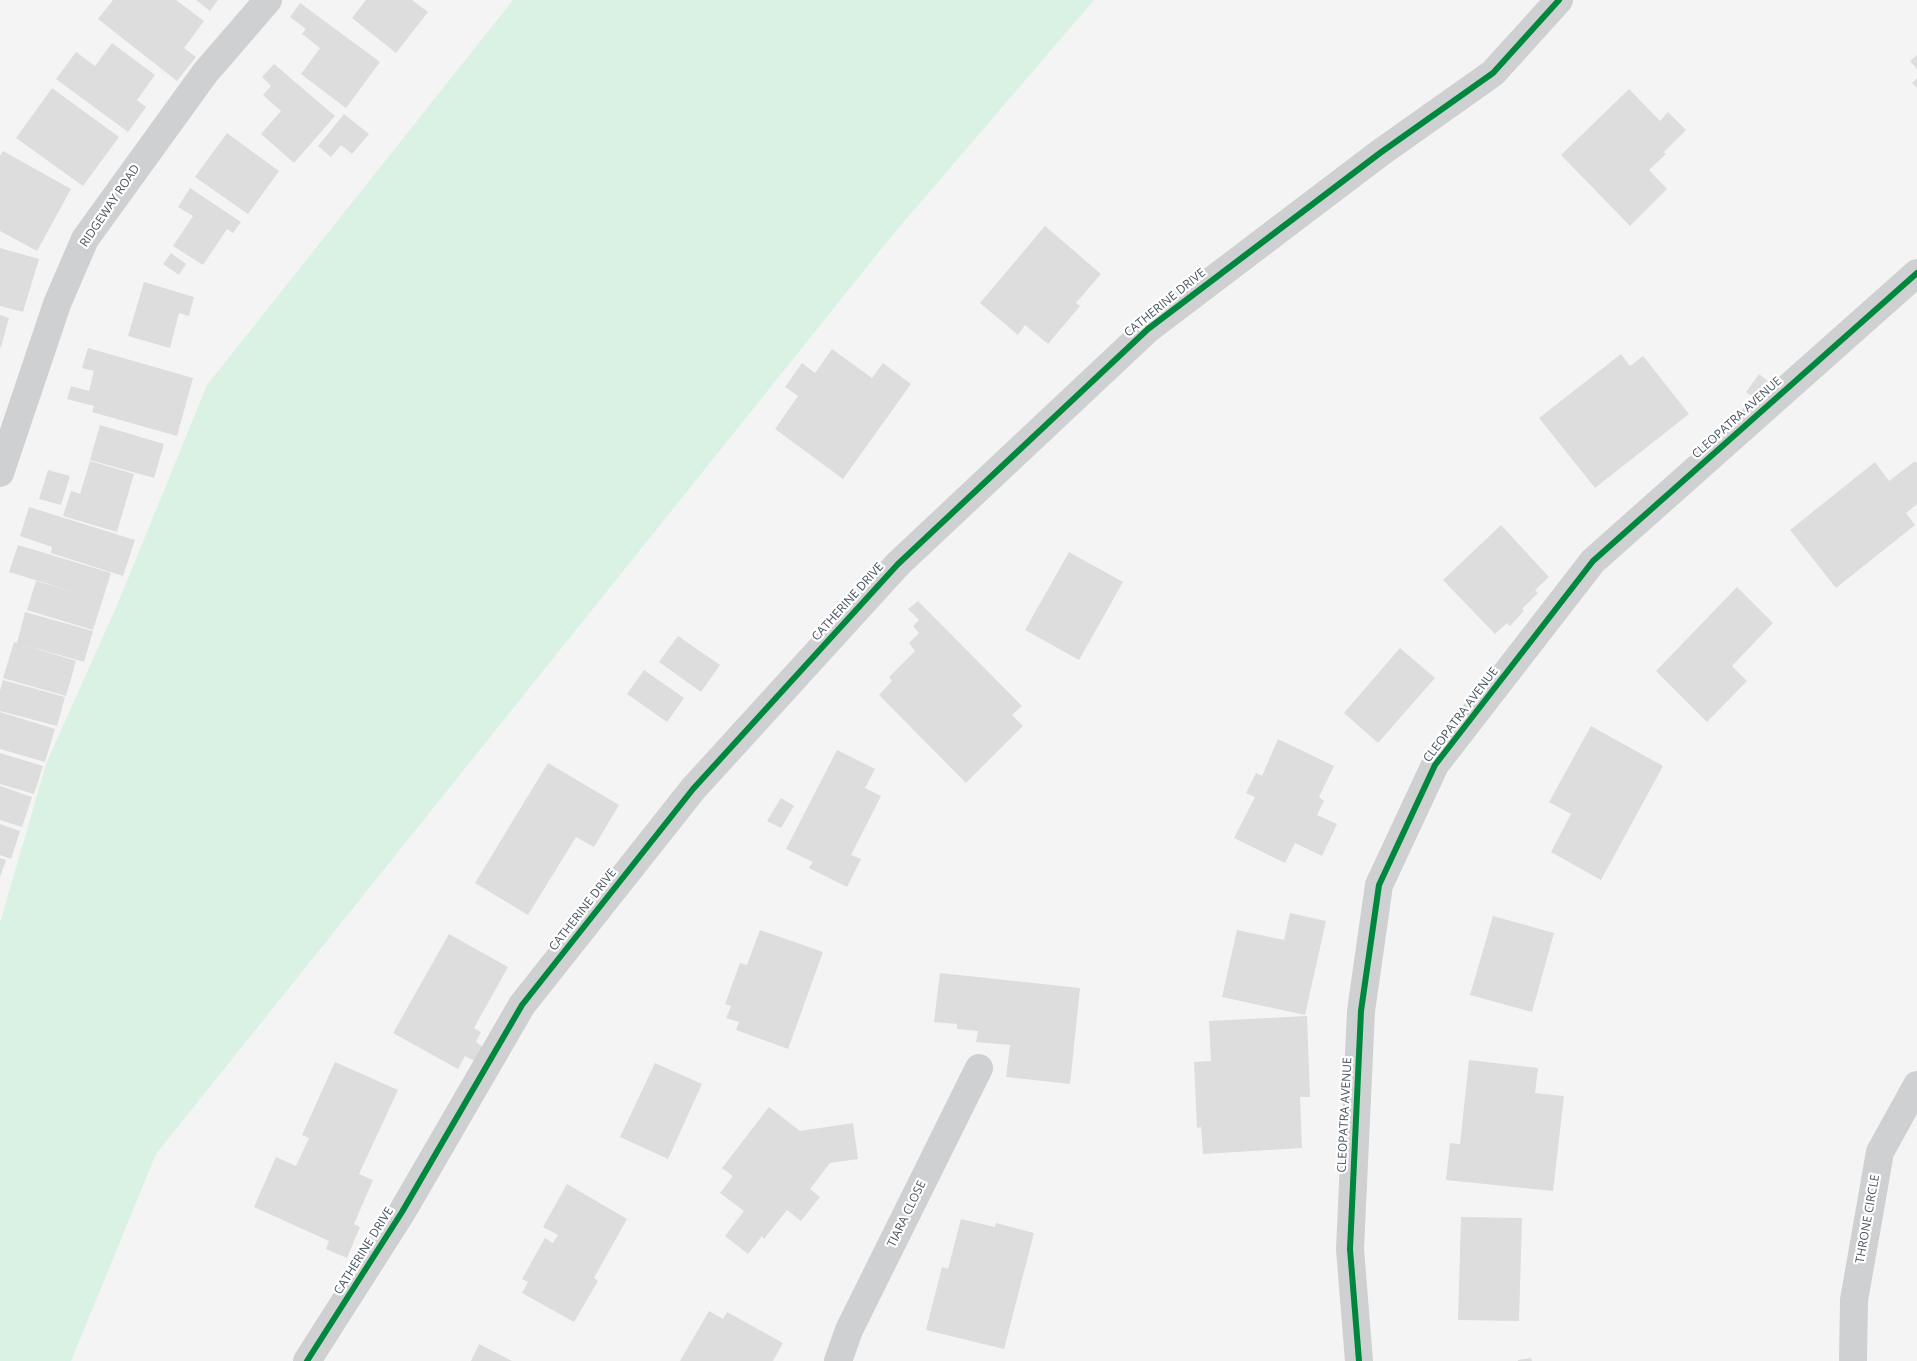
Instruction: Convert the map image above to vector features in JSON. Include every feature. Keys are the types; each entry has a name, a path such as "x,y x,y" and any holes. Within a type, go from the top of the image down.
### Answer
{"street":[{"name":"RIDGEWAY ROAD","path":"0,473 57,304 85,239 205,74 268,0"},
{"name":"CATHERINE DRIVE","path":"307,1361 402,1212 522,1005 693,789 898,564 1148,329 1380,153 1493,73 1559,0"},
{"name":"CLEOPATRA AVENUE","path":"1360,1361 1350,1249 1361,1011 1379,885 1435,765 1593,561 1917,273"},
{"name":"TIARA CLOSE","path":"838,1361 849,1330 979,1068"},
{"name":"THRONE CIRCLE","path":"1853,1361 1854,1300 1880,1152 1917,1085"}],"green space":[{"path":"513,0 1094,0 890,238 156,1154 71,1361 0,1361 0,923 46,764 118,603 207,385"}],"building":[{"path":"113,0 176,0 204,21 184,48 196,57 177,81 98,19"},
{"path":"196,0 218,0 210,11"},
{"path":"366,0 412,0 428,12 396,53 352,18"},
{"path":"300,3 380,62 346,108 301,74 320,48 302,34 306,29 290,17"},
{"path":"112,43 155,75 137,100 146,107 128,132 56,79 76,52 95,66"},
{"path":"1917,55 1917,69 1910,61"},
{"path":"274,64 335,116 294,163 261,134 281,111 263,95 271,86 262,77"},
{"path":"1917,78 1917,88 1912,83"},
{"path":"52,88 119,137 83,186 16,138"},
{"path":"1629,89 1660,121 1668,112 1686,130 1664,152 1666,154 1649,170 1667,189 1630,226 1561,155"},
{"path":"344,114 369,134 352,154 341,145 331,157 318,146"},
{"path":"227,133 279,171 248,214 195,177"},
{"path":"3,151 71,189 37,251 0,231 0,156"},
{"path":"190,188 241,222 233,233 227,229 203,265 173,246 193,216 178,207"},
{"path":"1045,226 1101,274 1076,303 1080,306 1048,344 1025,325 1018,335 980,303"},
{"path":"0,248 39,259 23,312 0,306"},
{"path":"171,253 186,264 179,275 163,264"},
{"path":"144,282 194,297 189,316 179,313 170,348 128,336"},
{"path":"0,315 9,318 1,347 0,347"},
{"path":"88,348 193,378 177,436 92,412 94,406 67,399 71,386 89,391 94,371 82,368"},
{"path":"832,349 872,378 883,363 911,384 843,479 775,429 798,396 785,387 802,363 815,373"},
{"path":"1621,354 1630,366 1643,356 1689,414 1595,488 1539,418"},
{"path":"1759,374 1770,383 1757,400 1746,392"},
{"path":"100,425 164,444 154,478 90,460"},
{"path":"90,461 134,474 117,532 63,516 71,491 80,494"},
{"path":"1915,461 1917,463 1917,504 1906,513 1915,525 1836,588 1790,530 1875,462 1889,481"},
{"path":"48,470 70,476 61,505 39,499"},
{"path":"29,507 135,540 123,576 51,553 52,547 20,536"},
{"path":"1501,525 1549,577 1535,590 1538,593 1522,609 1524,611 1510,626 1507,623 1495,634 1443,580"},
{"path":"18,545 111,573 93,630 27,610 36,581 78,593 9,572"},
{"path":"1069,552 1123,582 1079,660 1025,630"},
{"path":"1737,587 1773,623 1732,666 1747,681 1707,722 1656,671"},
{"path":"918,601 1022,706 1012,715 1023,726 966,783 879,695 892,681 889,677 915,651 909,643 919,633 913,626 919,620 908,609"},
{"path":"25,612 93,631 84,662 17,643"},
{"path":"678,636 720,665 701,692 659,662"},
{"path":"14,642 76,661 66,696 3,678"},
{"path":"1400,648 1435,678 1378,743 1344,713"},
{"path":"644,670 684,698 667,722 627,694"},
{"path":"3,680 65,697 57,726 0,711 0,691"},
{"path":"0,712 55,729 45,762 0,749"},
{"path":"1591,726 1663,766 1601,880 1551,852 1571,814 1549,802"},
{"path":"1278,739 1334,766 1319,797 1324,801 1317,815 1337,824 1322,856 1295,843 1285,863 1234,838 1255,797 1246,793 1256,773 1262,776"},
{"path":"837,750 875,769 865,788 881,796 851,855 861,859 847,887 809,868 813,862 786,849"},
{"path":"0,753 43,766 34,794 0,784"},
{"path":"548,763 619,805 594,847 576,837 528,915 475,883"},
{"path":"0,786 32,797 22,827 0,820"},
{"path":"781,798 794,806 781,828 767,821"},
{"path":"0,824 20,831 11,859 0,855"},
{"path":"0,858 6,860 0,877"},
{"path":"1290,913 1326,921 1305,1015 1222,997 1237,930 1284,940"},
{"path":"1493,916 1554,933 1532,1012 1470,995"},
{"path":"760,930 823,952 788,1049 736,1030 739,1022 726,1018 731,1006 725,1004 740,963 747,965"},
{"path":"449,934 508,967 474,1028 481,1032 476,1042 483,1047 475,1061 465,1056 458,1069 393,1033"},
{"path":"940,973 1080,988 1070,1084 1006,1077 1010,1045 976,1042 978,1031 957,1029 957,1024 934,1022"},
{"path":"1307,1016 1310,1097 1300,1097 1302,1148 1203,1154 1201,1127 1197,1128 1194,1062 1211,1061 1209,1021"},
{"path":"1469,1060 1538,1068 1535,1093 1564,1096 1553,1191 1446,1180 1450,1143 1460,1144"},
{"path":"335,1062 398,1090 359,1174 373,1180 354,1224 360,1227 347,1258 326,1249 329,1241 254,1207 276,1157 296,1166 309,1138 302,1135"},
{"path":"655,1063 702,1084 668,1159 620,1137"},
{"path":"769,1107 800,1131 853,1123 858,1159 830,1163 810,1189 820,1197 801,1221 787,1210 764,1239 762,1236 748,1254 725,1236 744,1211 720,1193 733,1176 722,1168"},
{"path":"567,1184 627,1219 594,1278 598,1281 574,1322 522,1293 528,1282 522,1279 545,1238 553,1243 558,1235 543,1227"},
{"path":"1461,1217 1522,1218 1519,1321 1458,1320"},
{"path":"961,1219 995,1227 996,1223 1034,1233 1004,1349 926,1330 942,1267 948,1269"},
{"path":"709,1311 723,1319 727,1312 783,1343 773,1361 680,1361"},
{"path":"479,1344 512,1361 471,1361"},
{"path":"1531,1358 1532,1361 1518,1361 1518,1360"}],"cycle path":[{"path":"307,1361 402,1212 522,1005 693,789 898,564 1148,329 1380,153 1493,73 1559,0"},
{"path":"1359,1361 1350,1249 1361,1011 1379,885 1435,765 1593,561 1917,273"}]}
